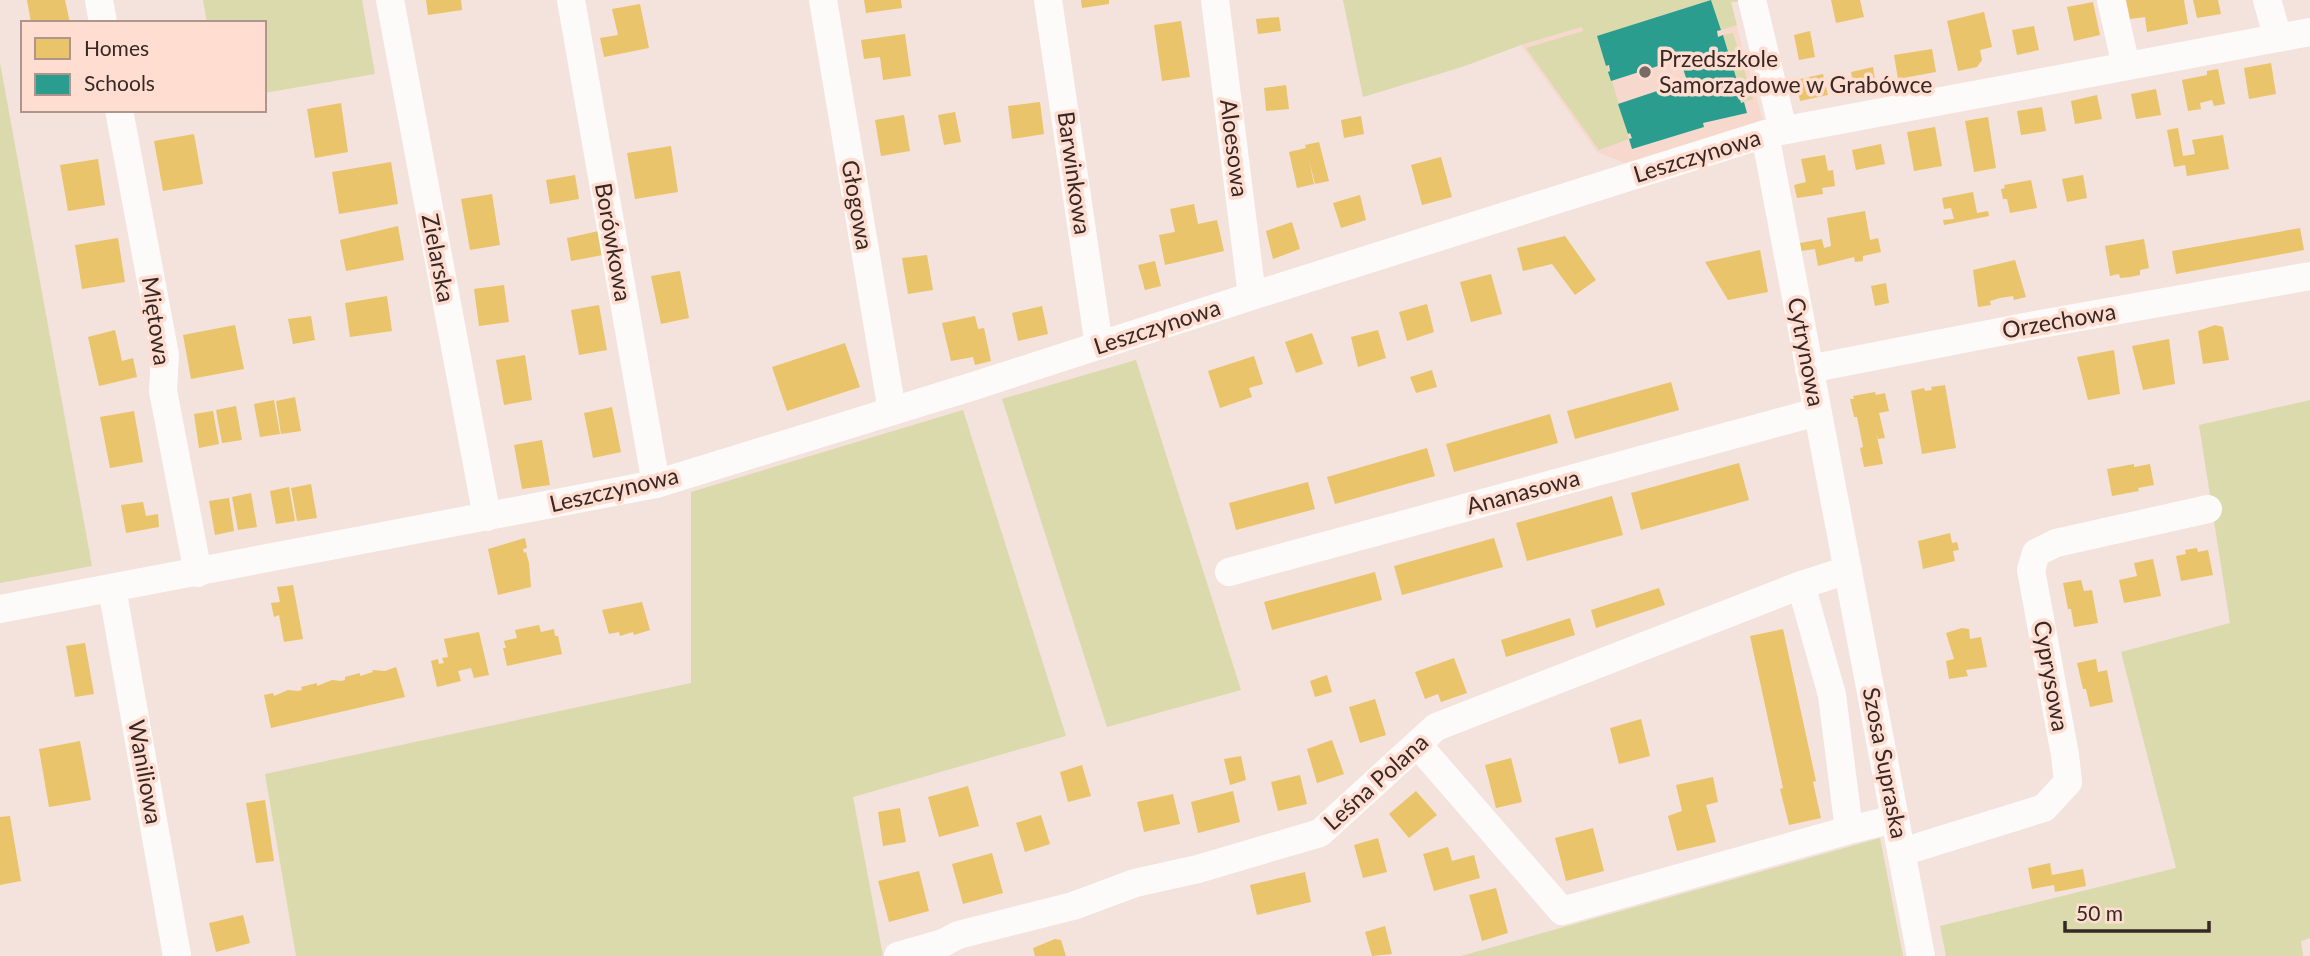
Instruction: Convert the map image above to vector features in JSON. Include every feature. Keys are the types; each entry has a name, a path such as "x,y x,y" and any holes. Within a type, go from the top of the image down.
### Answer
{"street":[{"path":"99,0 103,21"},
{"name":"Zielarska","path":"390,0 487,517"},
{"name":"Borówkowa","path":"571,0 656,484"},
{"name":"Głogowa","path":"823,0 892,411"},
{"name":"Barwinkowa","path":"1048,0 1099,346"},
{"name":"Aloesowa","path":"1216,0 1252,296"},
{"name":"Cytrynowa","path":"1752,0 1809,369 1848,570"},
{"path":"2111,0 2126,66"},
{"path":"2267,0 2278,38"},
{"name":"Leszczynowa","path":"0,609 656,484 1774,132 2310,32"},
{"name":"Miętowa","path":"120,112 165,355 163,391 198,573"},
{"name":"Orzechowa","path":"1809,369 2310,276"},
{"name":"Ananasowa","path":"1229,572 1817,412"},
{"name":"Cyprysowa","path":"1902,852 2043,808 2068,782 2031,569 2036,553 2056,543 2208,509"},
{"name":"Leśna Polana","path":"898,956 943,943 958,935 1073,906 1135,883 1198,869 1320,833 1436,727 1801,585 1848,570"},
{"name":"Szosa Supraska","path":"1848,570 1921,956"},
{"path":"1801,585 1832,695 1849,830"},
{"name":"Waniliowa","path":"112,588 177,956"},
{"path":"1418,745 1562,911 1895,819"}],"shaded area":[{"name":"Przedszkole Samorządowe w Grabówce","path":"1671,0 1729,0 1763,120 1625,163 1597,152 1521,45"}],"green space":[{"path":"203,0 362,0 375,74 266,93 266,21 207,21"},
{"path":"1343,0 1711,0 1599,36 1629,139 1599,150 1526,48 1583,31 1582,27 1363,97"},
{"path":"1711,0 1757,0 1731,2 1737,25 1721,30"},
{"path":"1733,33 1753,99 1741,103 1742,97 1733,68 1724,70 1720,57 1729,54 1723,35"},
{"path":"0,63 92,566 0,583"},
{"path":"1136,360 1241,690 1107,727 1002,399"},
{"path":"2310,400 2310,938 2301,941 2303,956 1946,956 1940,926 2176,868 2121,652 2230,623 2199,425"},
{"path":"963,410 1066,736 853,797 883,956 296,956 265,774 691,683 691,492"},
{"path":"1880,838 1903,956 1461,956"}],"building: Homes":[{"path":"27,0 65,0 70,21 31,21"},
{"path":"426,0 461,0 462,10 428,15"},
{"path":"864,0 901,0 902,8 866,13"},
{"path":"1081,0 1109,0 1109,4 1082,8"},
{"path":"1831,0 1860,0 1864,17 1836,23"},
{"path":"2126,0 2184,0 2188,24 2147,32 2145,17 2130,19"},
{"path":"2193,0 2218,0 2221,14 2197,18"},
{"path":"2093,2 2100,35 2074,41 2067,7"},
{"path":"640,4 649,48 604,57 600,38 618,35 612,9"},
{"path":"1984,12 1992,47 1980,50 1982,60 1977,67 1958,71 1947,21"},
{"path":"1279,17 1281,31 1258,34 1256,19"},
{"path":"1181,21 1190,77 1162,81 1154,25"},
{"path":"2034,26 2039,50 2017,55 2012,30"},
{"path":"1810,31 1815,57 1799,60 1794,35"},
{"path":"905,34 911,76 883,80 880,57 864,59 861,40"},
{"path":"1932,49 1936,72 1898,79 1894,55"},
{"path":"2271,63 2276,94 2249,99 2244,68"},
{"path":"1873,67 1876,85 1854,89 1851,72"},
{"path":"2218,69 2225,104 2214,106 2212,100 2200,103 2201,109 2188,111 2182,80 2207,75 2207,71"},
{"path":"1823,74 1828,95 1800,101 1796,80"},
{"path":"1286,85 1289,109 1266,111 1264,88"},
{"path":"2156,89 2161,115 2136,119 2131,94"},
{"path":"2097,95 2102,119 2075,124 2071,101"},
{"path":"1040,102 1044,134 1012,139 1008,106"},
{"path":"341,103 348,152 315,158 307,109"},
{"path":"2042,107 2046,131 2021,135 2017,111"},
{"path":"955,112 961,142 944,145 938,115"},
{"path":"904,115 910,151 881,156 875,120"},
{"path":"1361,116 1364,134 1344,138 1341,120"},
{"path":"1988,117 1996,168 1974,172 1965,121"},
{"path":"1935,127 1942,166 1914,171 1907,132"},
{"path":"2178,128 2183,156 2195,154 2192,140 2223,135 2229,169 2187,176 2185,165 2174,167 2167,130"},
{"path":"194,134 203,184 163,191 154,141"},
{"path":"1319,142 1329,181 1315,184 1309,160 1314,184 1297,188 1289,152"},
{"path":"1881,144 1885,164 1856,170 1852,150"},
{"path":"671,146 678,192 635,199 627,153"},
{"path":"1825,155 1828,171 1833,170 1835,186 1822,188 1823,194 1797,198 1794,185 1806,182 1801,159"},
{"path":"1441,157 1452,197 1422,205 1411,165"},
{"path":"98,159 105,205 68,211 60,165"},
{"path":"391,162 398,204 339,214 332,172"},
{"path":"575,175 579,199 550,204 546,180"},
{"path":"2083,175 2087,198 2067,202 2062,179"},
{"path":"2031,180 2037,208 2010,213 2007,199 2003,199 2001,189 2005,188 2004,185"},
{"path":"1973,192 1977,213 1988,211 1989,216 1944,225 1943,220 1954,219 1951,208 1944,209 1942,198"},
{"path":"492,194 500,245 470,250 461,199"},
{"path":"1360,195 1366,220 1341,228 1333,203"},
{"path":"1194,204 1198,224 1217,220 1224,251 1165,265 1159,235 1175,232 1170,209"},
{"path":"1865,211 1870,240 1878,238 1881,252 1863,256 1863,261 1855,262 1854,257 1818,266 1815,249 1801,251 1800,243 1822,239 1824,248 1831,246 1827,218"},
{"path":"1292,222 1300,249 1273,259 1266,231"},
{"path":"398,226 404,260 346,271 340,240"},
{"path":"2300,228 2304,250 2176,274 2172,251"},
{"path":"599,231 603,255 571,261 567,238"},
{"path":"1565,236 1596,280 1575,295 1552,264 1523,271 1517,248"},
{"path":"118,238 125,282 82,289 75,245"},
{"path":"2144,239 2149,268 2140,270 2140,275 2120,278 2119,274 2110,276 2105,246"},
{"path":"1760,250 1768,292 1728,300 1705,262"},
{"path":"927,255 933,290 908,294 902,258"},
{"path":"2015,260 2026,297 2014,300 2013,296 2000,298 1990,301 1991,305 1978,307 1973,270"},
{"path":"1155,261 1161,286 1145,290 1138,265"},
{"path":"680,271 689,318 661,324 651,276"},
{"path":"1491,274 1502,314 1471,322 1460,282"},
{"path":"1886,283 1889,303 1875,306 1871,286"},
{"path":"504,285 509,322 479,326 474,289"},
{"path":"387,296 392,331 350,337 345,303"},
{"path":"1427,304 1434,332 1407,341 1399,312"},
{"path":"599,305 607,350 579,355 571,310"},
{"path":"1042,306 1048,334 1018,341 1012,313"},
{"path":"311,316 315,340 293,344 288,319"},
{"path":"975,316 978,329 984,328 991,361 975,365 973,357 951,361 942,323"},
{"path":"235,325 244,369 191,379 183,335"},
{"path":"2215,325 2223,327 2229,360 2203,364 2198,331"},
{"path":"115,330 122,361 133,358 137,377 99,386 88,337"},
{"path":"1378,330 1386,358 1358,367 1351,337"},
{"path":"1312,333 1323,364 1296,373 1285,342"},
{"path":"2169,339 2175,384 2143,390 2132,346"},
{"path":"845,343 860,387 787,411 772,367"},
{"path":"2114,350 2120,394 2088,400 2077,357"},
{"path":"525,355 532,400 504,405 496,360"},
{"path":"1254,356 1263,384 1249,388 1252,397 1220,408 1208,371"},
{"path":"1432,370 1437,387 1416,393 1410,377"},
{"path":"1671,382 1679,410 1575,439 1567,411"},
{"path":"1945,385 1956,448 1922,454 1911,391 1924,388 1925,391 1932,390 1931,387"},
{"path":"1875,392 1876,395 1885,393 1889,411 1879,413 1885,438 1878,439 1876,432 1883,464 1864,467 1857,417 1854,417 1850,399"},
{"path":"295,397 301,431 281,434 276,401"},
{"path":"274,400 280,434 260,437 254,404"},
{"path":"236,406 242,440 222,443 216,410"},
{"path":"612,407 621,452 593,458 584,413"},
{"path":"134,411 143,462 110,468 100,417"},
{"path":"213,411 219,444 199,448 194,414"},
{"path":"1550,414 1558,443 1454,472 1446,444"},
{"path":"542,440 550,485 522,489 514,445"},
{"path":"1427,448 1435,476 1335,504 1327,477"},
{"path":"1739,463 1749,500 1641,530 1631,493"},
{"path":"2134,464 2134,467 2150,464 2154,485 2112,496 2107,469"},
{"path":"1308,482 1315,509 1236,530 1229,503"},
{"path":"311,484 317,518 297,521 291,488"},
{"path":"289,487 295,521 276,524 270,491"},
{"path":"251,493 257,527 238,530 232,497"},
{"path":"1612,496 1623,535 1527,561 1516,523"},
{"path":"229,498 234,531 215,535 209,501"},
{"path":"143,502 146,516 158,514 159,527 126,533 121,505"},
{"path":"1950,533 1952,543 1957,542 1959,550 1953,551 1955,561 1923,569 1918,541"},
{"path":"525,538 527,548 523,549 529,563 531,587 498,595 488,549"},
{"path":"1494,538 1503,567 1402,595 1394,566"},
{"path":"2197,548 2198,552 2208,550 2213,575 2181,581 2176,556 2186,554 2185,550"},
{"path":"2153,559 2161,596 2124,603 2119,580 2137,576 2134,563"},
{"path":"1375,572 1382,600 1272,630 1264,602"},
{"path":"2081,580 2084,591 2092,590 2098,623 2074,627 2063,583"},
{"path":"293,585 303,639 284,642 279,615 274,617 271,603 280,602 277,587"},
{"path":"1659,588 1665,605 1596,628 1591,610"},
{"path":"642,602 650,630 634,635 633,632 620,636 619,632 609,634 602,610"},
{"path":"1570,618 1575,635 1506,657 1501,640"},
{"path":"539,625 541,632 554,629 562,654 507,666 504,641 517,638 515,630"},
{"path":"1962,628 1969,629 1970,639 1981,637 1987,667 1966,670 1968,676 1949,679 1946,661 1954,659 1946,633"},
{"path":"1783,629 1816,781 1813,782 1821,818 1789,825 1750,636"},
{"path":"479,632 489,675 474,678 471,668 458,671 461,681 437,687 431,661 438,659 439,664 444,663 442,658 448,657 444,639"},
{"path":"85,643 94,694 75,697 66,646"},
{"path":"1454,658 1467,693 1441,702 1438,694 1425,699 1415,672"},
{"path":"2096,659 2098,672 2107,670 2113,702 2090,707 2077,663"},
{"path":"396,667 405,697 271,728 264,695 273,693 274,696 288,690 298,691 302,690 301,687 317,683 317,686 332,680 345,680 345,677 360,673 360,676 373,672 372,670 385,671"},
{"path":"1327,675 1332,692 1315,697 1310,681"},
{"path":"1375,699 1386,735 1360,743 1349,707"},
{"path":"1641,719 1650,756 1619,764 1610,728"},
{"path":"1332,740 1344,774 1317,783 1307,749"},
{"path":"80,741 91,800 49,807 39,749"},
{"path":"1241,756 1246,780 1230,785 1224,759"},
{"path":"1511,758 1522,802 1496,808 1485,765"},
{"path":"1082,765 1091,796 1068,802 1060,772"},
{"path":"1300,775 1307,804 1278,811 1271,782"},
{"path":"1713,777 1718,802 1706,805 1716,842 1677,851 1668,816 1682,811 1676,785"},
{"path":"968,786 979,826 939,837 928,797"},
{"path":"1233,791 1240,822 1198,833 1191,802"},
{"path":"1416,791 1437,815 1409,838 1389,814"},
{"path":"1173,794 1180,824 1144,832 1137,802"},
{"path":"265,800 274,861 256,863 246,803"},
{"path":"900,808 906,842 883,846 878,812"},
{"path":"1041,815 1050,844 1025,852 1016,823"},
{"path":"10,816 21,881 0,885 0,817"},
{"path":"1593,828 1604,871 1566,881 1555,838"},
{"path":"1378,838 1387,872 1363,878 1354,845"},
{"path":"1448,847 1452,861 1474,855 1480,878 1434,891 1423,854"},
{"path":"992,853 1003,893 963,904 952,864"},
{"path":"2050,863 2052,875 2083,869 2086,886 2055,892 2054,885 2032,889 2028,868"},
{"path":"919,871 929,911 889,922 878,881"},
{"path":"1305,872 1311,902 1257,915 1250,885"},
{"path":"1496,888 1508,933 1482,941 1469,895"},
{"path":"243,915 250,943 216,952 209,923"},
{"path":"1385,926 1392,954 1372,956 1365,932"},
{"path":"1055,939 1061,940 1066,956 1035,956 1033,948"}],"building: Schools":[{"path":"1711,0 1721,30 1717,31 1718,37 1723,35 1729,55 1720,57 1724,70 1733,67 1741,103 1744,102 1747,113 1703,123 1704,127 1632,149 1629,139 1632,138 1630,133 1628,134 1618,104 1687,81 1680,59 1611,81 1609,65 1606,66 1597,36"}],"place":[{"name":"Przedszkole Samorządowe w Grabówce","path":"1645,72"}]}
